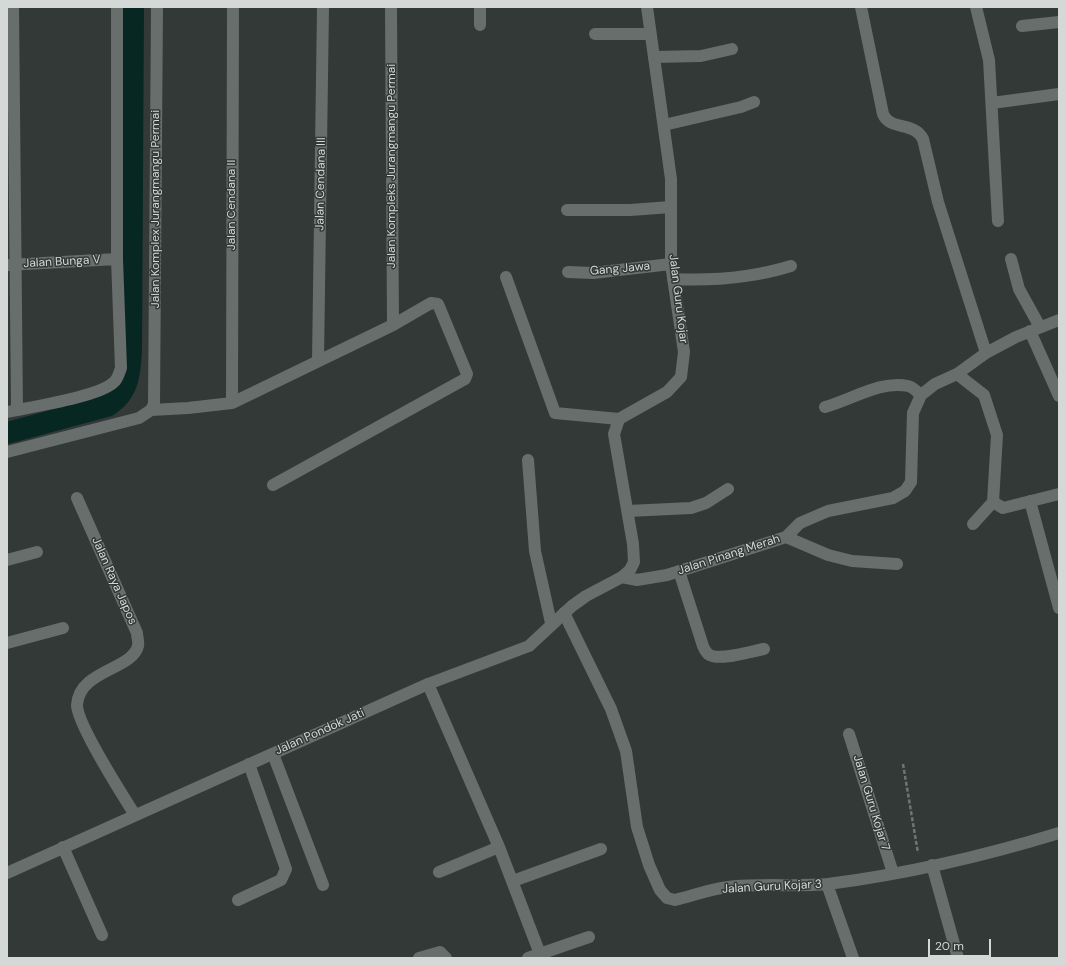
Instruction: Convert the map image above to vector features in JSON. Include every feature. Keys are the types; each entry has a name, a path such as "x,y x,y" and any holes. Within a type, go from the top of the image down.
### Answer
{"street":[{"path":"13,7 12,411 82,395 103,388 116,380 121,368 117,260 117,7"},
{"name":"Jalan Komplex Jurangmangu Permai","path":"151,410 154,398 157,7"},
{"name":"Jalan Cendana II","path":"232,403 233,7"},
{"name":"Jalan Cendana III","path":"318,361 323,7"},
{"name":"Jalan Kompleks Jurangmangu Permai","path":"391,7 393,325"},
{"path":"480,7 480,25"},
{"name":"Jalan Guru Kojar","path":"619,419 667,392 680,377 684,352 671,264 671,179 647,7"},
{"path":"860,7 883,114 888,122 917,130 923,138 938,202 986,353"},
{"path":"976,7 989,60 998,221"},
{"path":"1022,26 1059,22"},
{"path":"595,34 650,34"},
{"path":"654,57 701,56 732,49"},
{"path":"992,103 1059,94"},
{"path":"664,125 741,107 754,102"},
{"path":"567,210 630,210 671,207"},
{"name":"Jalan Bunga V","path":"12,265 117,260"},
{"path":"1011,260 1019,289 1059,396"},
{"name":"Gang Jawa","path":"568,272 593,273 671,264"},
{"path":"673,279 709,281 762,275 791,266"},
{"path":"506,277 554,413 619,419 614,434 628,511 634,562 630,570 622,577"},
{"path":"7,452 139,418 151,410 232,403 393,325 431,303 437,302 467,374 466,379 273,485"},
{"name":"Jalan Pinang Merah","path":"622,577 637,580 679,571 786,537 800,523 828,511 893,498 905,491 911,482 913,413 921,395 935,384 957,374 986,353 1035,329 1059,320"},
{"path":"957,374 984,395 997,435 993,502 973,524"},
{"path":"825,407 874,388 889,385 910,386 921,395"},
{"path":"528,460 535,552 551,623"},
{"path":"628,511 662,508 691,508 706,503 728,489"},
{"path":"993,502 1003,508 1059,494"},
{"name":"Jalan Raya Japos","path":"77,498 137,634 138,645 132,656 97,676 81,690 77,705 81,720 100,757 135,815"},
{"path":"1030,501 1059,608"},
{"path":"786,537 834,557 852,561 897,564"},
{"path":"7,560 37,552"},
{"path":"679,571 703,646 709,655 716,657 734,656 764,648"},
{"name":"Jalan Pondok Jati","path":"7,873 428,684 518,651 536,640 551,623 586,596 622,577"},
{"name":"Jalan Guru Kojar 3","path":"564,613 611,709 626,751 637,827 649,865 660,890 667,898 675,900 727,887 828,884 892,873 1008,849 1059,833"},
{"path":"7,643 63,628"},
{"path":"428,684 513,880 540,954"},
{"name":"Jalan Guru Kojar 7","path":"850,734 892,873"},
{"path":"273,754 323,885"},
{"path":"238,900 281,880 286,869 249,764"},
{"path":"63,847 102,935"},
{"path":"439,872 499,847"},
{"path":"513,880 601,849"},
{"path":"927,866 958,958"},
{"path":"828,884 853,958"},
{"path":"528,958 589,937"},
{"path":"419,958 440,952 446,958"}],"path":[{"path":"903,764 927,866"}],"waterway":[{"path":"7,433 107,406 120,395 127,381 131,349 133,7"}]}
